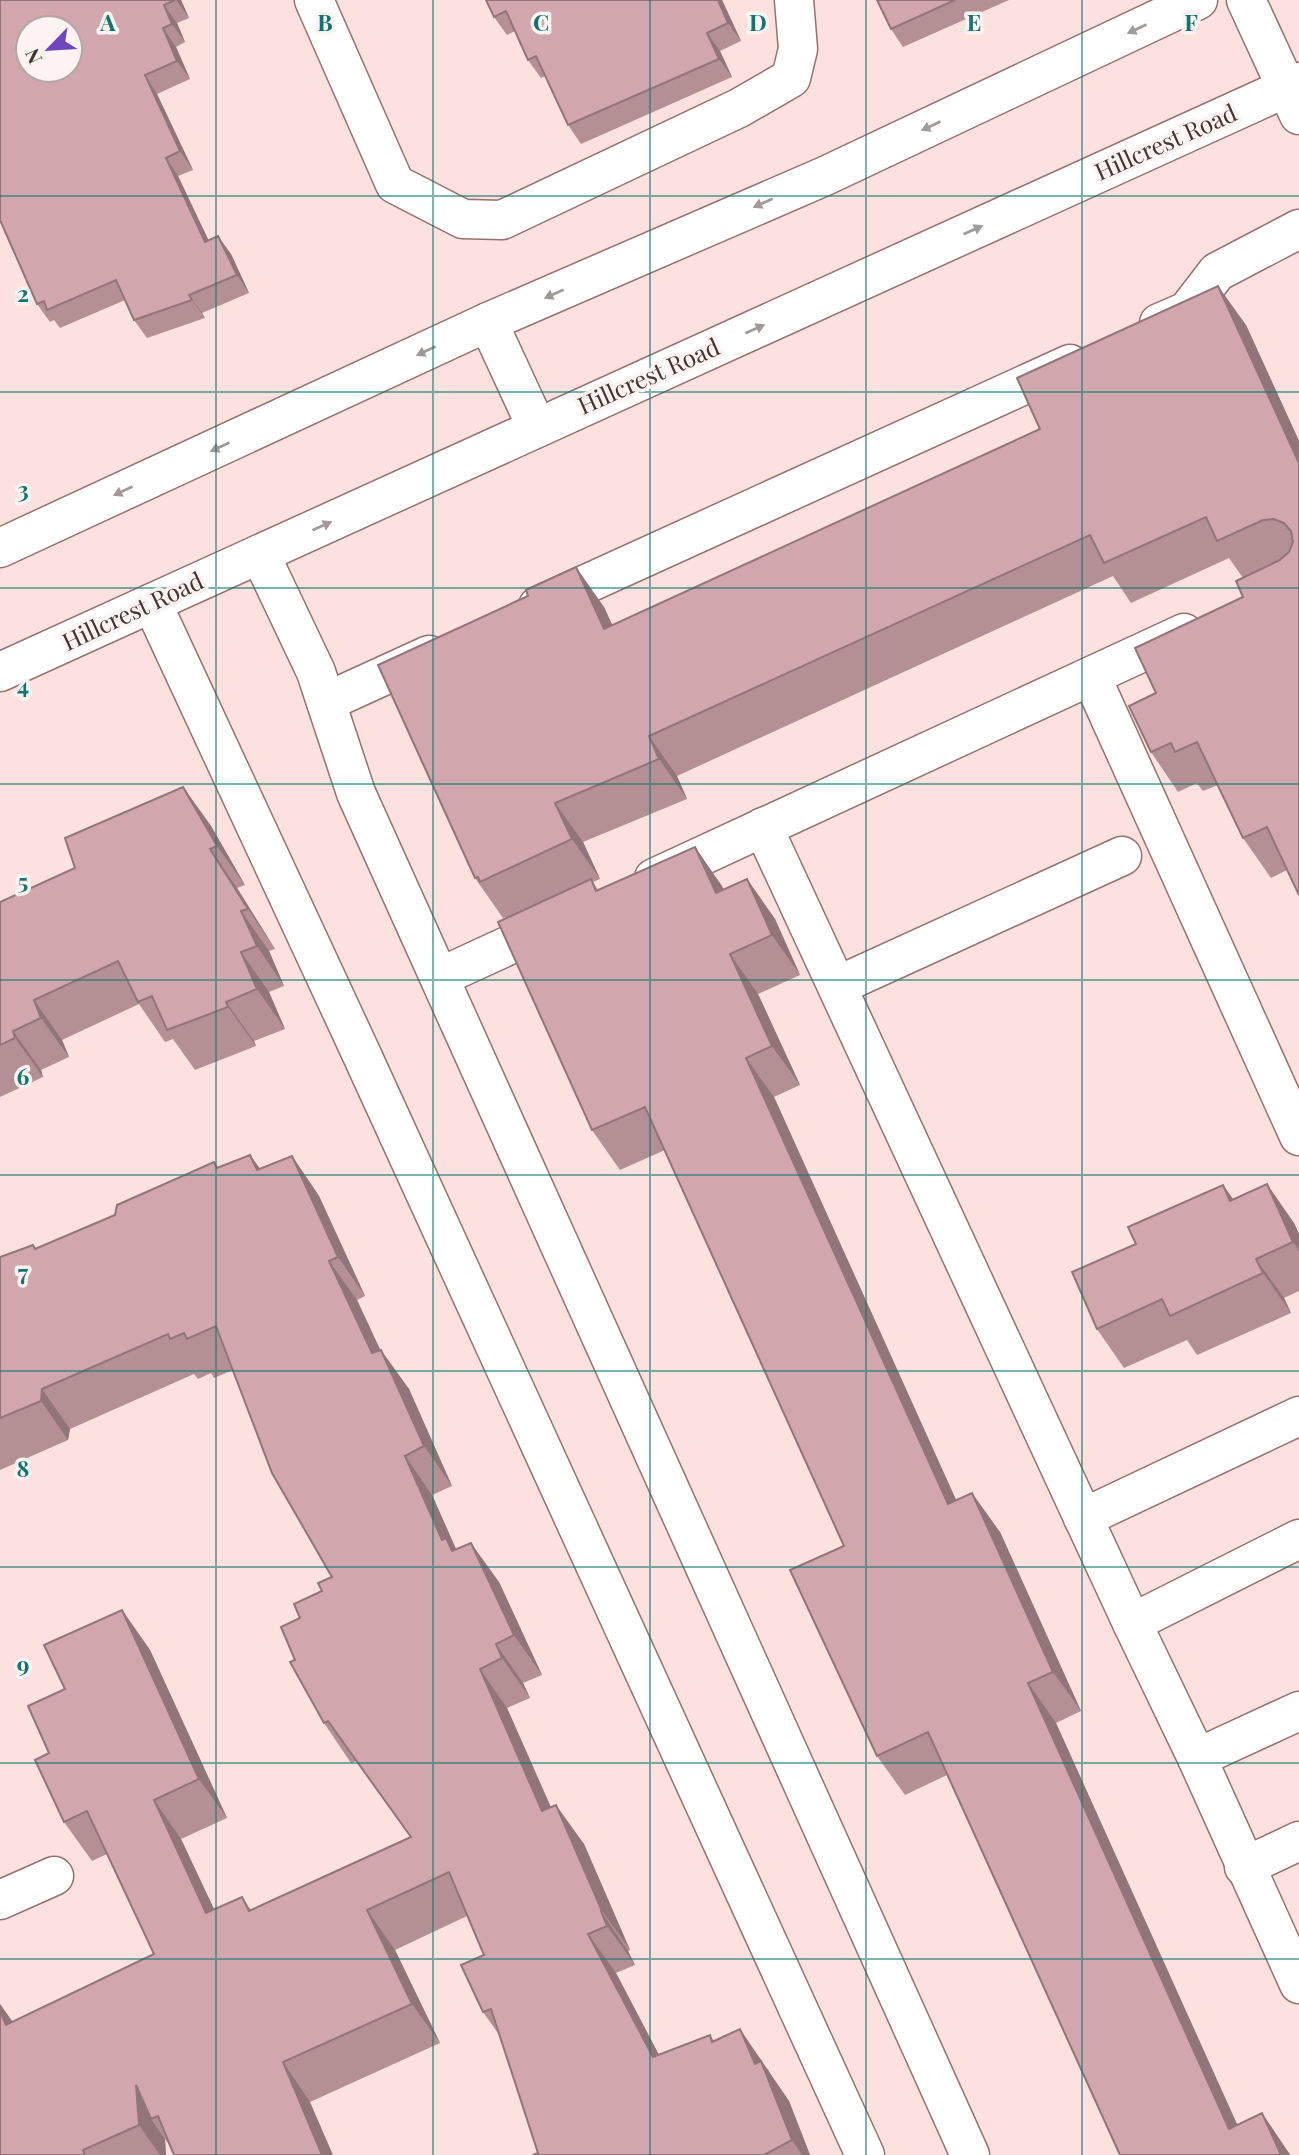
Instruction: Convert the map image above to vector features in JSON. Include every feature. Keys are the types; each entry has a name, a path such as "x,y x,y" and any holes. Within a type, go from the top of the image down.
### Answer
{"main road":[{"path":"314,0 395,184 463,219 502,220 739,108 791,78 798,49 794,0"},
{"path":"0,548 488,322 825,176 1198,0"},
{"path":"1245,0 1295,95"},
{"name":"Hillcrest Road","path":"0,672 537,428 1295,95"},
{"path":"503,622 1187,311 1217,272 1299,229"},
{"path":"488,322 537,428"},
{"path":"260,554 316,672 356,793 971,2155"},
{"path":"152,603 865,2155"},
{"path":"626,891 1213,620"},
{"path":"326,702 465,639"},
{"path":"1091,676 1299,1136"},
{"path":"763,827 1197,1758 1299,1984"},
{"path":"837,986 1122,856"},
{"path":"440,977 589,908"},
{"path":"1083,1518 1299,1416"},
{"path":"1132,1623 1299,1539"},
{"path":"1197,1758 1299,1710"},
{"path":"1244,1867 1299,1841"},
{"path":"0,1900 54,1876"}],"building":[{"path":"0,0 175,0 164,5 172,24 163,28 177,61 145,75 180,151 166,158 205,242 218,236 237,275 189,295 192,300 134,320 116,280 47,310 44,301 37,304 0,220"},
{"path":"486,0 718,0 728,23 707,33 719,59 568,125 536,56 528,60 506,11 494,17"},
{"path":"877,0 955,0 891,29"},
{"path":"1218,286 1299,463 1299,895 1267,827 1243,838 1197,742 1175,752 1171,743 1151,752 1129,706 1156,693 1135,648 1243,597 1236,581 1280,560 1289,552 1293,542 1291,531 1284,523 1274,519 1263,520 1217,541 1206,517 1104,563 1090,535 649,736 659,759 555,803 572,839 480,882 478,877 475,878 378,665 528,596 526,590 576,567 604,629 1040,429 1017,378"},
{"path":"183,787 217,846 210,849 248,909 241,911 257,946 241,952 257,989 226,1002 228,1007 167,1030 152,996 138,1002 118,961 34,1000 41,1018 13,1031 15,1038 0,1045 0,902 75,868 65,838"},
{"path":"695,847 716,893 747,879 772,935 730,954 772,1046 746,1058 948,1504 972,1493 1053,1672 1028,1683 1229,2129 1262,2113 1281,2155 1120,2155 928,1732 877,1756 790,1570 844,1546 645,1107 592,1130 498,922 591,879 596,891"},
{"path":"250,1155 257,1170 292,1156 338,1257 329,1261 372,1353 381,1350 424,1446 405,1456 442,1540 446,1538 452,1551 471,1543 514,1635 496,1644 502,1658 480,1669 542,1811 556,1805 602,1911 607,1926 588,1934 653,2057 710,2035 712,2042 740,2029 755,2064 761,2061 792,2140 764,2155 533,2155 538,2153 491,2009 483,2012 461,1965 484,1955 449,1872 367,1910 412,2004 283,2062 322,2155 174,2155 158,2116 151,2119 136,2085 139,2125 83,2150 85,2155 0,2155 0,2011 6,2025 154,1954 87,1811 64,1822 35,1760 49,1753 28,1706 65,1689 44,1645 122,1610 199,1779 154,1800 206,1913 242,1897 249,1911 411,1837 328,1721 324,1723 290,1662 295,1660 281,1627 300,1618 294,1604 322,1591 318,1583 332,1577 272,1473 216,1326 187,1339 184,1333 170,1339 168,1334 42,1389 41,1401 0,1418 0,1257 33,1245 35,1249 115,1215 117,1205 214,1162 217,1168"},
{"path":"1267,1184 1293,1242 1256,1259 1263,1273 1170,1316 1162,1299 1097,1329 1072,1272 1136,1244 1128,1227 1223,1185 1230,1201"}]}
